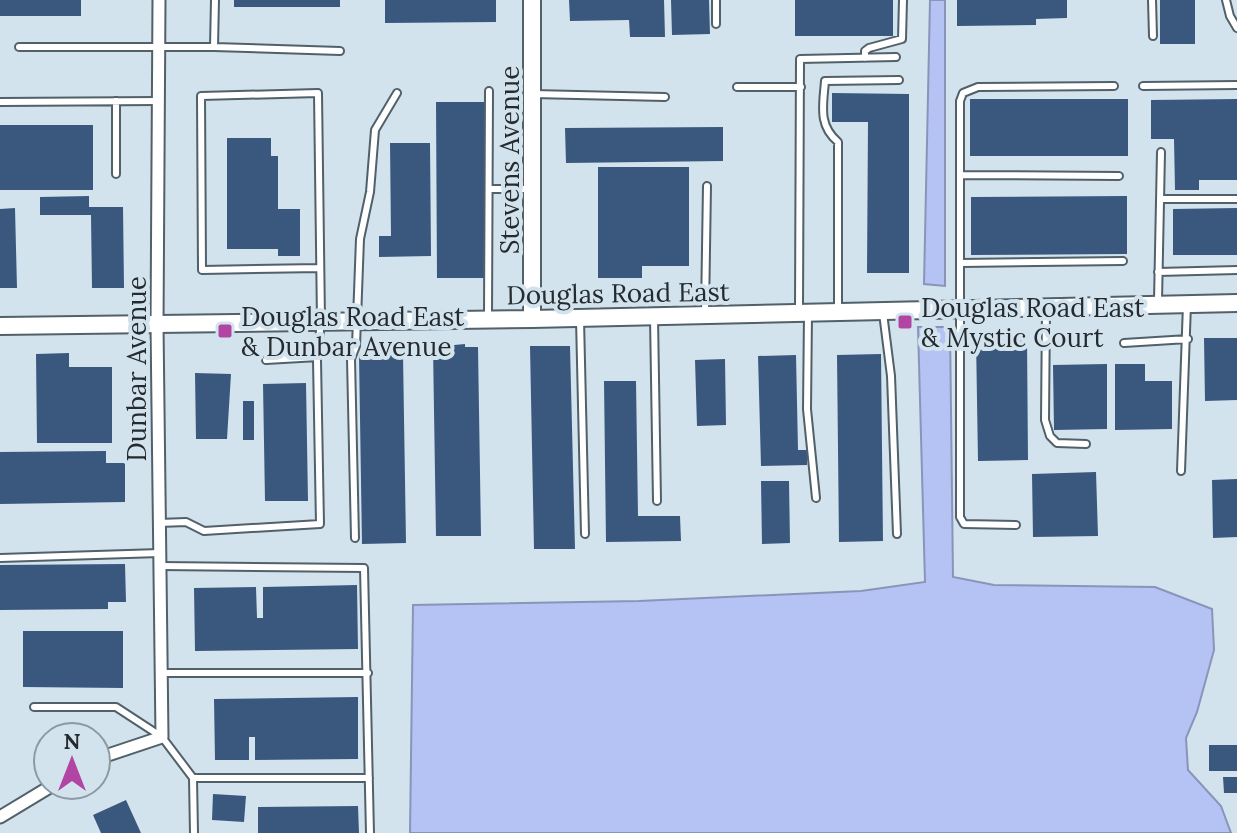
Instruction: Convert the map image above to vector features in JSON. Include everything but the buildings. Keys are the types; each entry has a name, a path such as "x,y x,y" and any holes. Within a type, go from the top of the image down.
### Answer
{"street":[{"name":"Dunbar Avenue","path":"159,0 157,325 162,737"},
{"name":"Stevens Avenue","path":"532,0 532,319"},
{"name":"Douglas Road East","path":"0,326 580,319 1237,303"},
{"path":"112,754 162,737"},
{"path":"0,817 32,798"}],"lane":[{"path":"214,47 215,0"},
{"path":"716,0 716,24"},
{"path":"865,58 865,51 869,48 902,39 903,0"},
{"path":"1152,0 1153,36"},
{"path":"1226,0 1237,28"},
{"path":"19,47 214,47 340,51"},
{"path":"816,498 807,409 803,314 800,59 896,57"},
{"path":"838,313 838,142 826,132 822,114 825,81 899,80"},
{"path":"1143,86 1237,85"},
{"path":"1016,525 964,524 960,517 960,101 969,88 1114,86"},
{"path":"737,87 801,87"},
{"path":"487,320 489,91"},
{"path":"159,523 186,522 204,531 320,524 318,357 321,321 318,93 201,96 202,270 320,268"},
{"path":"355,538 351,359 356,346 360,239 370,192 375,130 397,93"},
{"path":"533,94 665,97"},
{"path":"116,101 116,174"},
{"path":"0,102 159,101"},
{"path":"1158,305 1161,152"},
{"path":"961,175 1119,176"},
{"path":"705,316 707,186"},
{"path":"490,189 534,189"},
{"path":"1161,199 1237,199"},
{"path":"961,263 1123,261"},
{"path":"1158,272 1237,270"},
{"path":"1181,471 1187,304"},
{"path":"1046,308 1045,420 1050,436 1057,443 1086,444"},
{"path":"883,313 891,376 897,534"},
{"path":"654,317 657,501"},
{"path":"580,319 585,534"},
{"path":"1124,343 1188,339"},
{"path":"266,360 318,357"},
{"path":"0,558 160,553"},
{"path":"160,566 364,568 370,833"},
{"path":"161,673 368,673"},
{"path":"34,707 116,707 162,737 193,778 194,833"},
{"path":"193,778 369,778"}],"water":[{"path":"930,0 945,0 945,286 924,284"},
{"path":"918,327 950,327 953,577 994,585 1155,587 1212,609 1214,650 1197,712 1186,738 1188,770 1221,806 1231,833 410,833 413,605 639,601 861,591 925,582"}],"place":[{"name":"Douglas Road East & Mystic Court","path":"905,322"},
{"name":"Douglas Road East & Dunbar Avenue","path":"225,331"}]}
